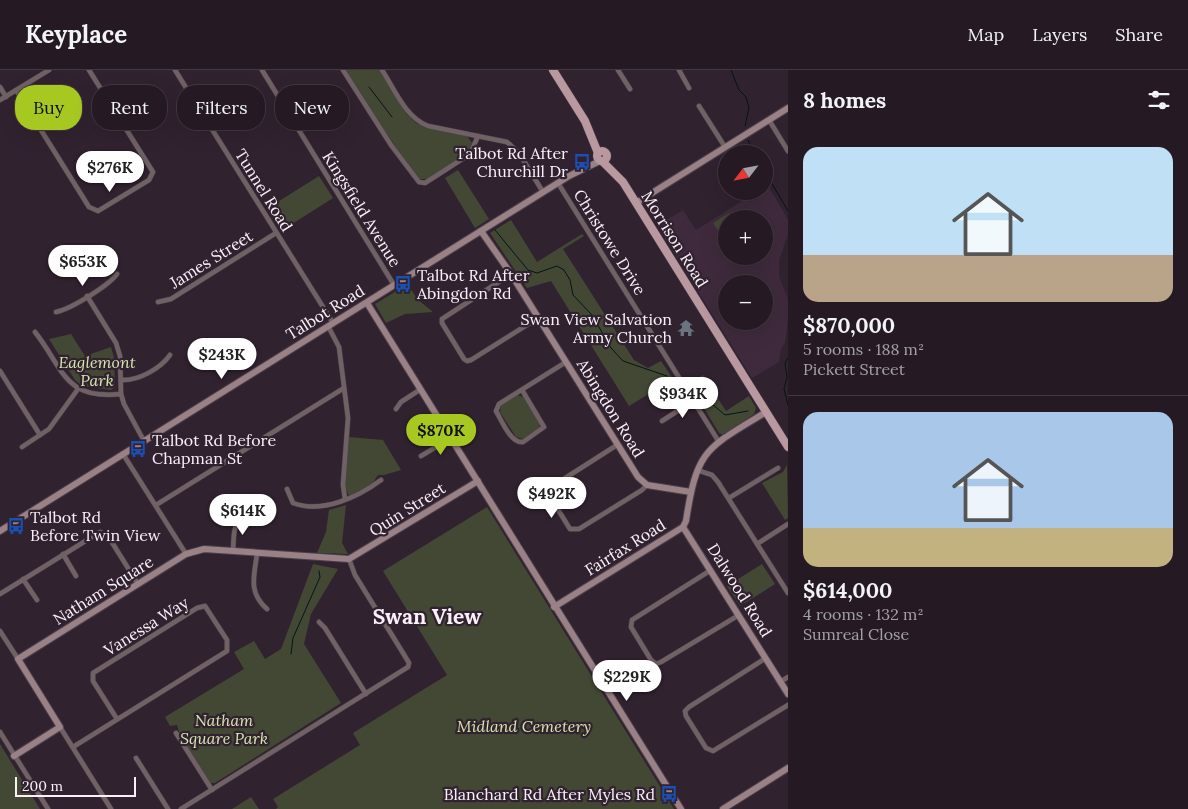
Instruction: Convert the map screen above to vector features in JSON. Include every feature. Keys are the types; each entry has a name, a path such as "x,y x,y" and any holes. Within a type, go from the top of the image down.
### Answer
{"main road":[{"name":"Morrison Road","path":"553,70 585,121 601,156 636,203 766,412 785,436 788,446"}],"street":[{"path":"24,85 49,70"},
{"path":"41,130 89,207 98,211 149,180 153,172 89,70"},
{"name":"Tunnel Road","path":"175,70 276,233 330,325 338,344 348,418 342,485 345,499"},
{"name":"Kingsfield Avenue","path":"262,70 394,285"},
{"path":"343,70 391,145 419,182 426,182 470,154 478,136"},
{"path":"382,70 407,110 417,121 428,126 500,140 513,146 543,192"},
{"path":"618,70 630,89"},
{"path":"679,70 689,88"},
{"path":"0,87 6,97"},
{"path":"0,100 15,91"},
{"path":"699,106 723,145"},
{"path":"727,145 788,108"},
{"path":"768,120 788,151"},
{"path":"636,203 718,151"},
{"name":"Talbot Road","path":"0,531 601,156"},
{"name":"Christowe Drive","path":"558,183 719,442"},
{"name":"Abingdon Road","path":"481,231 511,274 617,445 638,477 647,485"},
{"name":"James Street","path":"158,302 170,299 276,233"},
{"path":"56,312 87,296 110,281 117,274"},
{"path":"511,274 444,316 442,323 446,330 467,361 538,318"},
{"path":"87,296 116,343 120,356 121,394 130,418 144,441"},
{"path":"367,302 554,607 681,809"},
{"path":"35,332 64,376 78,389 95,394 121,394"},
{"path":"121,380 133,380 140,377 170,356"},
{"path":"522,390 544,428 519,443 514,440 496,409 499,404 566,362"},
{"path":"0,371 40,435"},
{"path":"156,505 344,388"},
{"path":"22,447 49,429 78,389"},
{"path":"396,409 402,402 421,390"},
{"path":"662,421 693,401"},
{"name":"Fairfax Road","path":"554,607 683,527 697,470 704,456 719,442 766,412"},
{"path":"421,456 451,438"},
{"path":"617,445 548,489 549,495 570,529 580,529 647,485 691,492"},
{"path":"123,454 186,554"},
{"path":"729,498 778,468"},
{"path":"697,470 712,475 786,586 788,593"},
{"path":"287,489 290,501 296,505 322,506 357,496 381,480"},
{"name":"Quin Street","path":"349,560 478,481"},
{"path":"232,551 234,526 244,515"},
{"path":"757,544 788,524"},
{"name":"Dalwood Road","path":"683,527 788,694"},
{"path":"0,594 97,533 103,532 108,536 138,584"},
{"name":"Natham Square","path":"18,659 186,554 204,549 349,560"},
{"path":"64,554 76,576"},
{"path":"257,554 254,592 259,602 267,609"},
{"path":"181,809 406,669 409,664 354,575 349,560"},
{"path":"711,570 632,620 631,627 651,660 656,664 661,662 739,615"},
{"path":"23,579 36,600"},
{"name":"Vanessa Way","path":"73,747 227,651 227,640 205,606 197,608 93,673 93,680 117,719"},
{"path":"319,622 366,694"},
{"path":"0,632 111,809"},
{"path":"766,658 689,707 685,711 686,716 706,748 713,751 788,706"},
{"path":"780,682 788,677"},
{"path":"14,756 60,727"},
{"path":"0,732 48,809"},
{"path":"176,733 212,790"},
{"path":"136,758 168,809"},
{"path":"723,809 788,768"}],"shaded area":[{"path":"773,194 788,220 788,234 779,261 779,276 788,299 785,343 781,349 779,362 752,378 722,330 773,330 773,275 718,275 718,324 657,226 683,210 696,230 718,216 718,265 773,265 773,210 728,210 744,200 773,200"}],"green space":[{"path":"343,70 380,70 406,113 416,123 427,128 467,136 472,143 468,153 428,179 418,179"},
{"path":"458,170 489,219 475,228 445,178"},
{"path":"319,176 333,198 281,231 268,208"},
{"path":"511,220 537,262 582,234 584,236 563,249 634,360 648,368 661,361 673,379 629,406 551,281 527,288 490,233"},
{"path":"718,220 718,230 713,223"},
{"path":"408,284 417,299 433,312 405,314 386,323 375,304"},
{"name":"Eaglemont Park","path":"71,334 85,356 111,347 114,358 115,387 111,390 82,386 75,380 49,339"},
{"path":"703,375 726,411 749,396 756,408 754,414 723,435 719,433 689,383"},
{"path":"517,395 524,397 540,424 539,429 523,439 516,437 500,412 501,405"},
{"path":"349,437 383,440 401,470 378,475 372,484 349,496 344,485"},
{"path":"787,465 788,518 785,520 762,483 783,472"},
{"path":"346,505 342,543 348,554 317,553 326,532 329,510"},
{"name":"Midland Cemetery","path":"487,507 674,809 276,809 278,807 273,799 360,745 353,733 447,675 383,571"},
{"name":"Natham Square Park","path":"313,564 338,569 311,614 304,644 341,703 215,783 209,783 181,738 177,725 170,726 165,717 244,669 234,652 254,641 265,659 281,649"},
{"path":"762,564 775,584 740,606 727,586"},
{"path":"0,744 40,809 0,809"},
{"path":"251,797 259,809 232,809"}],"waterway":[{"path":"731,70 739,90 746,97 749,108 745,126"},
{"path":"369,87 392,117"},
{"path":"748,140 750,145"},
{"path":"773,185 788,211"},
{"path":"495,230 528,270 537,273 557,266 564,270 570,280 573,295 592,315 611,348 623,361 667,376"},
{"path":"788,358 785,363 787,377 784,389 788,405"},
{"path":"692,387 725,415 748,411"},
{"path":"291,654 293,638 320,577 319,571"}],"place":[{"name":"Talbot Rd After Churchill Dr","path":"582,162"},
{"name":"Talbot Rd After Abingdon Rd","path":"403,284"},
{"name":"Swan View Salvation Army Church","path":"686,328"},
{"name":"Talbot Rd Before Chapman St","path":"138,449"},
{"name":"Talbot Rd Before Twin View","path":"16,526"},
{"name":"Blanchard Rd After Myles Rd","path":"669,794"}],"district":[{"name":"Swan View","path":"427,617"}]}
